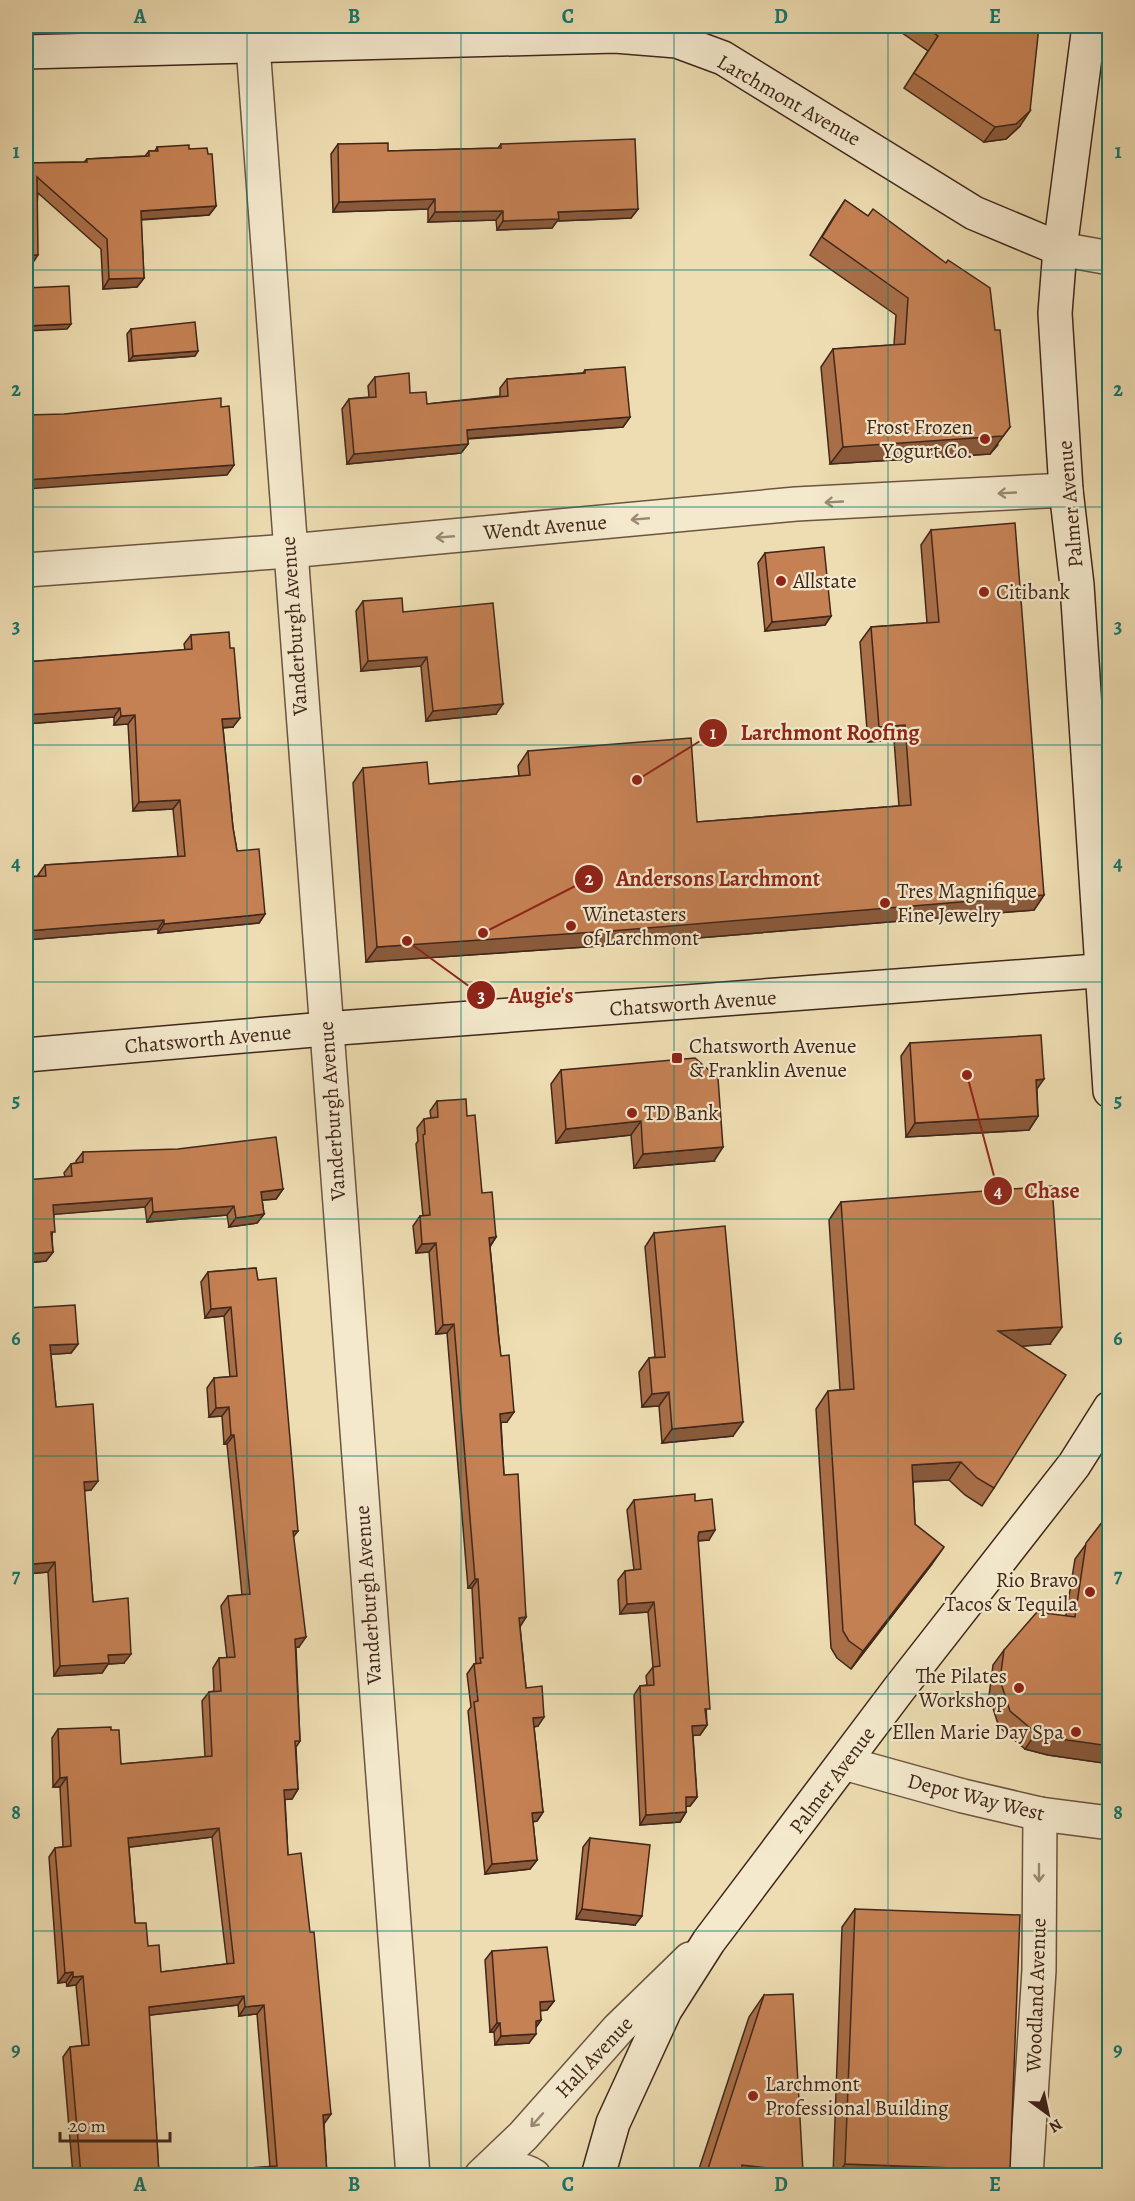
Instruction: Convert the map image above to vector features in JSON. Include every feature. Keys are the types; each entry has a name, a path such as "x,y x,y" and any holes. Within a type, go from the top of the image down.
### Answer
{"street":[{"name":"Palmer Avenue","path":"1089,26 1060,249 1056,313 1066,490 1077,585 1105,971 1110,1091"},
{"name":"Larchmont Avenue","path":"26,52 253,46 328,35 615,36 677,33 760,79 974,213 1060,249 1110,258"},
{"name":"Vanderburgh Avenue","path":"253,46 289,551 413,2175"},
{"name":"Wendt Avenue","path":"26,570 289,551 796,504 1066,490"},
{"name":"Chatsworth Avenue","path":"26,1055 325,1029 1105,971"},
{"name":"Palmer Avenue","path":"598,2175 613,2123 665,2010 709,1941 1074,1465 1110,1408"},
{"name":"Depot Way West","path":"844,1763 1040,1815 1110,1823"},
{"name":"Woodland Avenue","path":"1026,2175 1039,1970 1040,1815"},
{"name":"Hall Avenue","path":"481,2175 523,2136 618,2030 709,1941"},
{"path":"490,2175 501,2170 528,2171 534,2175"}],"building":[{"path":"923,26 1039,26 1030,111 1016,124 995,127 914,73 938,36"},
{"path":"635,139 638,209 558,212 559,219 503,221 503,211 435,212 435,199 339,202 338,144 388,143 388,151 501,148 501,144"},
{"path":"189,145 189,149 207,148 208,154 212,154 216,206 141,211 144,278 109,279 107,239 37,177 38,255 26,255 26,163 87,162 87,159 149,156 149,151 158,151 157,147"},
{"path":"845,200 868,216 873,209 946,263 948,260 990,288 995,330 1000,330 1010,427 1003,436 843,447 833,349 905,344 908,298 822,237"},
{"path":"69,286 71,324 26,326 26,288"},
{"path":"195,322 198,351 133,356 131,329"},
{"path":"625,367 630,417 467,430 468,444 354,454 349,399 376,397 375,377 409,373 410,393 426,392 427,404 508,396 507,379 585,373 585,370"},
{"path":"221,398 221,407 229,406 234,465 26,480 26,415 64,414"},
{"path":"1015,523 1044,895 611,931 377,947 363,768 427,762 429,784 530,775 528,751 691,738 697,822 911,805 905,725 879,727 871,627 939,622 931,530"},
{"path":"824,547 831,616 772,622 765,553"},
{"path":"402,598 403,612 493,603 503,704 433,711 427,657 368,661 363,601"},
{"path":"229,632 230,648 234,648 240,718 222,719 233,828 237,851 259,849 265,914 164,924 164,920 26,931 26,877 46,876 45,865 185,856 180,800 139,802 135,715 121,716 120,708 26,715 26,662 192,649 191,635"},
{"path":"1041,1035 1044,1079 1036,1080 1038,1116 915,1123 910,1043"},
{"name":"TD Bank","path":"695,1058 718,1078 723,1147 643,1154 641,1121 566,1129 561,1070"},
{"path":"466,1099 467,1116 475,1115 482,1193 492,1192 496,1237 489,1238 499,1341 501,1356 509,1355 514,1412 500,1414 504,1475 518,1474 526,1617 519,1618 526,1688 542,1686 544,1717 533,1718 543,1812 532,1813 537,1860 492,1864 474,1702 478,1701 474,1664 481,1663 480,1658 483,1658 478,1579 475,1579 454,1324 443,1325 436,1243 422,1244 420,1216 430,1215 423,1135 425,1134 424,1119 438,1117 437,1101"},
{"path":"276,1137 283,1189 261,1192 264,1214 236,1218 234,1206 153,1212 152,1198 53,1205 55,1232 51,1232 53,1252 26,1254 26,1180 72,1176 71,1164 83,1162 83,1152 178,1149"},
{"path":"1052,1186 1062,1327 998,1331 1066,1375 994,1488 977,1478 961,1462 912,1465 915,1524 944,1547 863,1651 849,1641 843,1631 828,1391 854,1389 841,1202"},
{"path":"725,1226 743,1422 672,1429 669,1392 652,1394 649,1358 665,1357 654,1233"},
{"path":"256,1268 258,1280 276,1278 298,1531 293,1531 306,1637 295,1639 300,1741 295,1741 298,1789 284,1790 288,1855 301,1853 310,1932 314,1932 331,2114 323,2115 327,2175 81,2175 70,2047 89,2045 83,1976 73,1977 73,1972 65,1973 55,1848 71,1846 67,1777 60,1778 58,1729 111,1727 111,1730 119,1730 121,1764 212,1756 209,1692 221,1691 219,1658 235,1657 228,1596 250,1594 234,1435 231,1435 229,1407 216,1408 214,1378 237,1376 231,1307 211,1309 208,1272","holes":["219,1828 234,1963 161,1972 159,1945 148,1946 146,1923 135,1923 128,1838","244,1996 245,2007 264,2005 277,2166 159,2174 149,2007"]},
{"path":"75,1305 78,1344 50,1345 56,1407 93,1404 98,1481 84,1482 93,1602 128,1598 131,1654 108,1655 109,1663 60,1666 55,1562 33,1564 26,1447 26,1308"},
{"path":"695,1494 695,1501 712,1499 715,1530 699,1532 698,1537 710,1709 705,1709 707,1725 692,1726 697,1797 686,1797 686,1812 646,1815 640,1686 654,1685 653,1667 660,1666 654,1602 627,1604 625,1571 641,1569 634,1500"},
{"path":"1110,1512 1110,1746 1036,1733 1010,1711 1000,1680 1004,1650 1037,1612 1075,1617 1086,1543"},
{"path":"590,1838 650,1845 642,1916 582,1909"},
{"path":"855,1909 1020,1915 1010,2170 845,2164"},
{"path":"547,1947 554,2001 540,2002 541,2020 536,2021 536,2034 501,2036 500,2023 497,2023 492,1951"},
{"name":"Larchmont Professional Building","path":"793,1994 803,2172 742,2165 741,2175 706,2175 764,1995"}],"place":[{"name":"Frost Frozen Yogurt Co.","path":"985,439"},
{"name":"Allstate","path":"781,581"},
{"name":"Citibank","path":"984,592"},
{"name":"Larchmont Roofing","path":"637,780"},
{"name":"Tres Magnifique Fine Jewelry","path":"885,903"},
{"name":"Winetasters of Larchmont","path":"571,926"},
{"name":"Andersons Larchmont","path":"483,933"},
{"name":"Augie's","path":"407,941"},
{"name":"Chatsworth Avenue & Franklin Avenue","path":"677,1058"},
{"name":"Chase","path":"967,1075"},
{"name":"TD Bank","path":"632,1113"},
{"name":"Rio Bravo Tacos & Tequila","path":"1090,1592"},
{"name":"The Pilates Workshop","path":"1019,1688"},
{"name":"Ellen Marie Day Spa","path":"1076,1732"},
{"name":"Larchmont Professional Building","path":"753,2096"}]}
